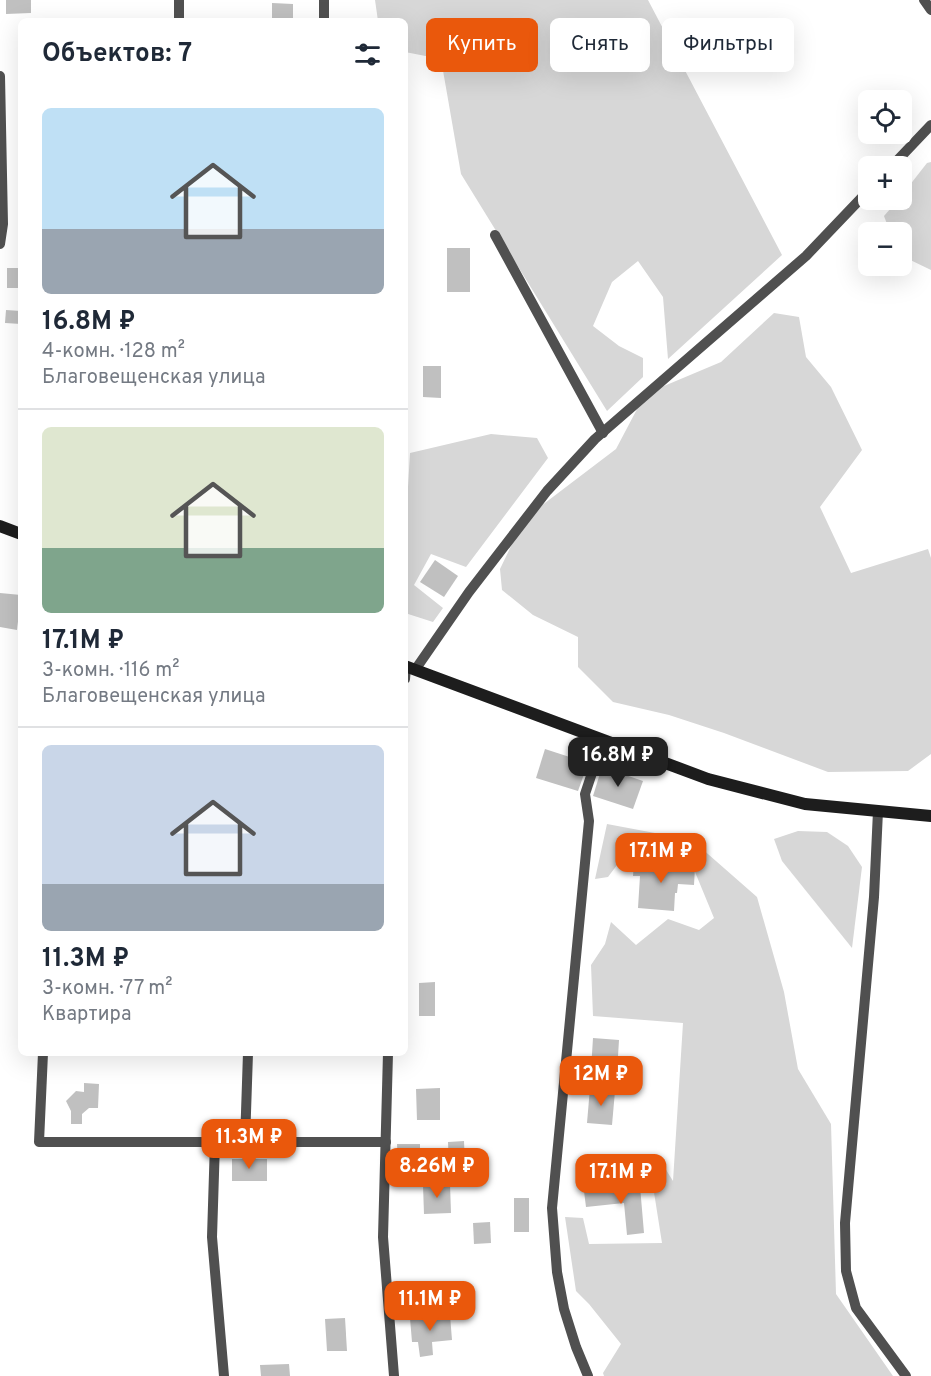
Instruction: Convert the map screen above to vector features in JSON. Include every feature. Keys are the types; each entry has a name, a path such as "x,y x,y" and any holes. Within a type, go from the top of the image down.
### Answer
{"street":[{"path":"179,0 179,18"},
{"path":"324,0 324,18"},
{"path":"924,0 931,10"},
{"path":"0,76 3,224 0,244"},
{"path":"902,156 931,126"},
{"path":"858,201 806,256 603,433 547,491 408,670 719,782 805,804 931,816"},
{"path":"495,235 603,433"},
{"path":"0,526 18,533"},
{"path":"588,1376 564,1309 557,1272 552,1208 589,821 585,794 603,740"},
{"path":"878,811 874,897 845,1223 846,1271 856,1308 906,1376"},
{"path":"43,1056 39,1142 386,1142"},
{"path":"245,1142 248,1056"},
{"path":"388,1056 382,1237 394,1376"},
{"path":"215,1142 212,1237 224,1376"}],"shaded area":[{"path":"375,0 648,0 662,27 662,72 686,72 782,255 668,359 663,297 638,261 612,282 593,326 619,346 643,358 643,377 607,411 461,174 443,72 538,72 538,18 426,18 426,56 408,53 408,18 378,18"},
{"path":"931,162 931,270 912,261 912,222 886,222 884,216 889,210 912,210 912,182 927,163"},
{"path":"774,313 799,317 806,357 831,387 862,450 820,507 851,573 928,549 931,558 931,754 908,771 828,772 669,715 613,702 578,667 578,637 533,615 502,590 500,569 512,544 516,525 616,449 645,394 721,362"},
{"path":"491,434 537,438 548,458 466,567 431,554 414,585 443,608 433,622 408,614 410,453"},
{"path":"607,824 692,840 757,897 784,992 798,1069 831,1124 836,1294 893,1376 604,1376 603,1373 621,1344 576,1291 565,1217 583,1218 589,1244 662,1243 650,1167 658,1157 673,1181 683,1023 593,1016 591,965 605,944 611,922 636,945 668,919 699,930 714,918 688,855 629,849 608,877 595,879"},
{"path":"798,831 827,832 848,846 862,867 852,948 782,861 774,839"}],"building":[{"path":"6,0 31,0 31,13 6,14"},
{"path":"272,3 293,4 293,18 272,18"},
{"path":"447,248 470,248 470,292 447,292"},
{"path":"7,268 18,268 18,288 7,288"},
{"path":"6,310 18,311 18,324 5,323"},
{"path":"423,366 441,366 441,398 423,397"},
{"path":"435,560 458,576 444,597 420,582"},
{"path":"0,593 18,595 17,630 0,627"},
{"path":"545,749 588,763 578,791 536,778"},
{"path":"602,767 643,781 633,809 593,796"},
{"path":"634,863 695,867 694,885 678,884 674,911 638,908 640,876 633,876"},
{"path":"435,982 435,1016 419,1016 419,983"},
{"path":"593,1038 619,1040 617,1072 591,1070"},
{"path":"84,1083 99,1084 98,1108 89,1108 82,1114 82,1124 71,1124 71,1111 66,1101 76,1091 84,1092"},
{"path":"440,1088 440,1120 417,1120 416,1089"},
{"path":"590,1088 615,1091 612,1125 587,1123"},
{"path":"464,1141 465,1164 449,1165 448,1142"},
{"path":"397,1144 420,1144 420,1159 398,1159"},
{"path":"232,1159 267,1159 267,1181 232,1181"},
{"path":"450,1184 451,1213 424,1214 423,1185"},
{"path":"640,1186 644,1233 627,1235 624,1203 586,1207 584,1191"},
{"path":"514,1198 529,1198 529,1232 514,1232"},
{"path":"490,1222 491,1243 474,1244 473,1223"},
{"path":"450,1315 452,1340 432,1342 433,1355 420,1357 418,1342 412,1342 410,1318"},
{"path":"345,1318 347,1351 327,1351 325,1319"},
{"path":"289,1364 290,1376 261,1376 260,1365"}]}
